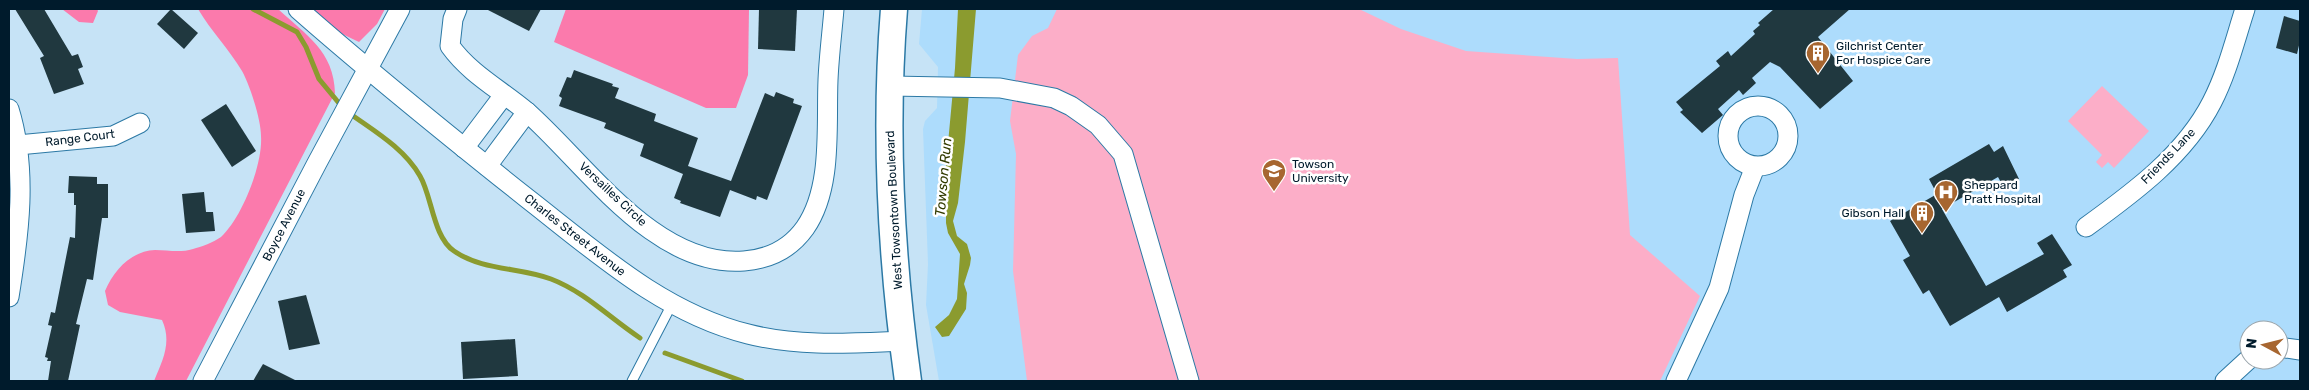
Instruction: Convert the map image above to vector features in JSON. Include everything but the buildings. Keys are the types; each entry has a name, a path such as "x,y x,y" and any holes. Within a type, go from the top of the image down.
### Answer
{"main road":[{"name":"West Towsontown Boulevard","path":"894,9 890,181 892,231 908,381"}],"street":[{"name":"Charles Street Avenue","path":"298,9 368,71 464,148 622,272 672,304 723,326 778,340 858,343 903,341"},
{"name":"Boyce Avenue","path":"203,381 400,9"},
{"name":"Versailles Circle","path":"457,9 453,19 450,46 460,60 527,112 633,216 671,243 709,259 730,262 771,257 789,246 806,227 818,199 826,157 828,79 834,9"},
{"name":"Friends Lane","path":"2086,227 2146,181 2184,143 2195,129 2205,115 2220,85 2245,9"},
{"path":"891,86 1000,88 1054,98 1071,106 1098,125 1123,154 1189,381"},
{"path":"464,148 504,94"},
{"path":"9,110 18,144 20,200 18,246 9,296"},
{"path":"487,166 527,112"},
{"name":"Range Court","path":"18,144 113,136 140,123"},
{"path":"1676,381 1719,288 1744,195 1755,167"},
{"path":"2225,381 2239,368"}],"lane":[{"path":"632,381 672,304"}],"shaded area":[{"path":"62,9 97,9 98,11 93,23 79,22"},
{"path":"198,9 278,9 317,45 324,55 330,66 335,93 186,381 154,381 165,351 166,336 162,320 120,312 108,305 105,291 118,269 138,254 155,250 188,250 215,241 221,237 236,217 250,190 261,148 259,121 245,77"},
{"path":"313,9 385,9 377,24 359,42 338,32"},
{"path":"566,9 749,9 748,75 736,108 706,108 554,42"},
{"path":"922,9 2300,9 2300,381 939,381 926,305 928,264 923,129 925,121 937,108 938,67 919,44"},
{"name":"Towson Run","path":"958,9 976,9 965,142 958,203 953,221 957,236 967,244 971,258 964,284 967,293 966,309 949,336 942,337 935,327 949,315 957,299 960,254 948,233 946,223 946,165 955,68"},
{"name":"Towson University","path":"1057,9 1359,9 1401,29 1466,51 1577,59 1618,58 1630,235 1700,296 1660,381 1027,381 1013,271 1016,154 1010,121 1018,55 1032,36 1048,28"},
{"path":"2102,86 2149,131 2114,168 2108,162 2102,168 2096,162 2102,155 2068,121"}],"waterway":[{"path":"253,9 297,32 306,47 319,79 343,108"},
{"path":"349,113 388,141 413,166 424,184 437,226 447,245 454,251 477,262 539,275 563,284 586,298 640,338"},
{"path":"665,353 742,381"}],"place":[{"name":"Gilchrist Center For Hospice Care","path":"1818,74"},
{"name":"Towson University","path":"1274,192"},
{"name":"Sheppard Pratt Hospital","path":"1946,213"},
{"name":"Gibson Hall","path":"1922,234"}]}
